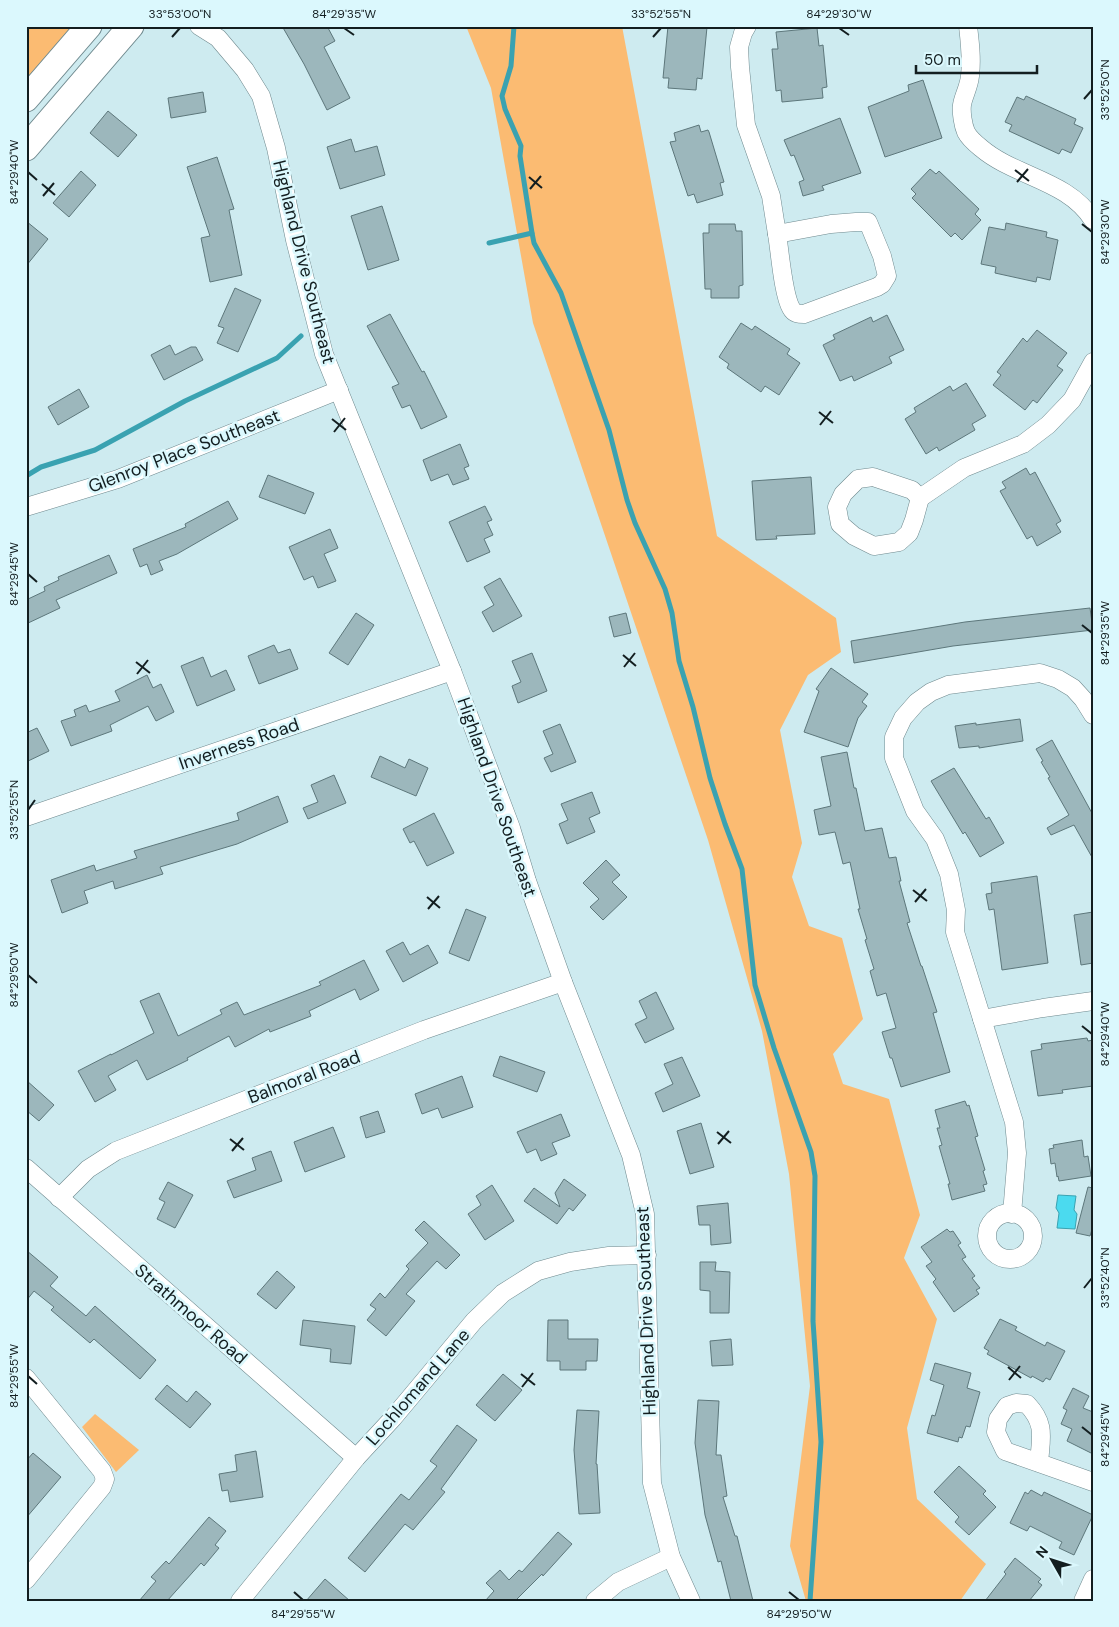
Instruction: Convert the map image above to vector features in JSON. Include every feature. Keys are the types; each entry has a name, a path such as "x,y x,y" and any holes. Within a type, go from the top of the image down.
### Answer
{"main road":[{"path":"26,99 89,26"},
{"path":"26,148 131,26"}],"street":[{"name":"Highland Drive Southeast","path":"199,26 218,38 245,70 261,96 276,148 295,240 324,354 452,671 511,828 527,881 564,982 631,1154 644,1204 647,1255 652,1483 671,1557 690,1601"},
{"path":"748,26 743,33 740,48 740,68 746,125 771,196 786,290 791,309 797,314 804,314 877,287 882,284 887,276 882,256 868,222 831,224 778,234"},
{"path":"968,26 971,52 970,77 968,91 962,104 966,132 987,154 1020,172 1042,180 1076,200 1093,220"},
{"path":"920,498 912,490 873,477 858,479 843,494 837,507 840,524 854,536 874,546 899,542 908,533 920,498 964,468 1023,444 1048,424 1072,400 1093,362"},
{"name":"Glenroy Place Southeast","path":"26,507 118,479 340,390"},
{"name":"Inverness Road","path":"26,818 452,671"},
{"path":"1012,1214 1017,1154 1014,1122 955,931 956,910 949,874 935,839 915,812 899,773 894,758 894,737 904,718 917,702 931,692 948,685 1040,673 1058,679 1073,688 1093,715"},
{"name":"Balmoral Road","path":"59,1198 88,1169 116,1151 424,1030 564,982"},
{"path":"982,1020 1043,1008 1093,1001"},
{"name":"Strathmoor Road","path":"26,1168 356,1458"},
{"name":"Lochlomand Lane","path":"240,1601 356,1458 393,1418 474,1321 502,1293 538,1271 570,1262 609,1256 647,1255"},
{"path":"26,1580 102,1487 104,1479 102,1471 29,1389"},
{"path":"1039,1463 1093,1482"},
{"path":"595,1601 618,1582 671,1557"},
{"path":"1083,1601 1093,1579"}],"shaded area":[{"path":"26,26 74,26 26,81"},
{"path":"466,26 622,26 717,536 836,618 841,652 808,675 780,730 802,843 792,877 809,926 842,938 863,1019 833,1054 843,1084 889,1099 920,1215 904,1258 937,1319 907,1428 917,1499 986,1564 960,1601 806,1601 790,1546 810,1386 789,1174 762,1031 708,840 533,323 491,88"},
{"path":"95,1414 139,1450 116,1472 82,1427"}],"water":[{"path":"1058,1195 1076,1196 1074,1210 1077,1214 1075,1229 1057,1228 1059,1213 1056,1208"}],"building":[{"path":"282,26 327,26 335,41 324,47 350,98 327,110"},
{"path":"668,26 707,27 702,79 697,78 696,90 668,88 669,78 663,78"},
{"path":"817,28 819,46 823,45 827,87 822,88 823,98 782,102 781,90 776,91 772,49 778,49 776,32"},
{"path":"923,80 942,138 885,157 868,107 909,91 908,85"},
{"path":"203,92 206,112 171,118 168,98"},
{"path":"1026,96 1076,119 1074,124 1083,128 1071,153 1062,149 1059,154 1009,131 1012,125 1005,122 1017,97 1024,100"},
{"path":"108,111 137,135 118,157 90,133"},
{"path":"840,118 861,173 822,186 824,190 803,196 799,182 804,180 794,155 791,156 784,140"},
{"path":"699,125 701,132 708,130 709,132 724,182 720,183 723,195 697,203 694,194 688,196 670,142 676,141 674,133"},
{"path":"351,139 355,152 377,146 385,175 340,189 327,147"},
{"path":"217,157 234,209 229,210 242,275 210,282 201,238 210,236 187,167"},
{"path":"930,169 936,174 939,171 979,209 975,214 981,220 962,240 955,233 951,237 912,198 916,194 911,189"},
{"path":"81,171 96,185 69,217 53,203"},
{"path":"382,206 399,260 368,270 351,216"},
{"path":"26,221 48,239 26,266"},
{"path":"1006,223 1047,232 1046,237 1058,240 1050,280 1037,277 1036,282 995,273 996,267 981,264 989,227 1005,230"},
{"path":"709,224 735,224 736,231 742,231 743,285 739,286 739,298 711,298 711,289 705,289 703,233 709,233"},
{"path":"235,288 261,300 238,352 217,343 224,328 218,326"},
{"path":"390,314 422,372 424,371 447,417 421,429 410,405 402,408 392,387 399,384 367,326"},
{"path":"887,315 904,350 889,357 892,363 854,381 852,376 840,381 823,345 835,339 833,335 871,317 873,322"},
{"path":"741,323 752,330 755,326 790,349 787,354 800,363 779,395 765,386 761,392 727,368 729,364 719,357"},
{"path":"1037,330 1067,353 1057,366 1063,370 1037,403 1033,400 1025,410 993,385 1001,375 997,372 1023,338 1027,342"},
{"path":"170,345 175,355 191,347 196,347 203,360 164,380 151,355"},
{"path":"966,383 986,416 972,424 975,430 939,451 937,447 926,454 905,419 916,412 914,408 950,386 953,391"},
{"path":"79,389 89,407 58,425 48,407"},
{"path":"460,444 469,466 464,468 469,479 453,485 448,474 431,481 423,460"},
{"path":"1026,468 1030,475 1035,472 1061,521 1056,524 1061,532 1037,546 1032,536 1027,539 1000,491 1006,488 1002,482"},
{"path":"268,475 314,493 305,514 259,497"},
{"path":"811,477 815,534 776,536 777,539 756,540 752,481"},
{"path":"228,501 238,519 177,554 159,561 163,570 151,575 147,564 140,567 133,549 186,527 185,524"},
{"path":"485,506 492,520 487,522 493,535 484,539 490,552 467,562 449,522"},
{"path":"330,529 338,548 324,554 336,581 318,588 313,576 304,580 289,547"},
{"path":"109,555 117,573 56,600 60,608 26,624 26,600 45,591 44,587 59,580 58,577"},
{"path":"500,578 522,616 493,632 482,612 494,605 484,587"},
{"path":"1090,608 1093,630 953,646 854,663 851,641 965,622"},
{"path":"356,613 374,625 348,665 329,653"},
{"path":"626,613 631,633 614,637 609,617"},
{"path":"274,645 278,653 290,649 298,669 259,684 248,656"},
{"path":"532,653 547,691 518,703 512,686 521,682 512,661"},
{"path":"203,657 211,677 226,670 235,690 197,706 181,666"},
{"path":"831,668 868,694 862,702 867,706 858,718 848,747 804,732 819,691 816,689"},
{"path":"147,675 153,688 161,684 174,712 156,721 148,706 110,725 112,731 71,746 61,721 76,716 74,710 86,705 89,712 120,701 115,691"},
{"path":"1020,719 1023,741 979,748 979,746 959,748 955,726"},
{"path":"560,724 576,762 551,772 544,758 553,754 543,731"},
{"path":"37,728 49,751 26,762 26,733"},
{"path":"1052,740 1093,815 1093,859 1074,825 1051,835 1047,828 1069,815 1048,778 1050,777 1036,749"},
{"path":"847,752 865,831 882,828 889,858 896,857 901,881 899,881 910,922 907,923 937,1012 933,1013 950,1072 901,1087 882,1032 896,1028 886,993 877,996 870,971 874,969 858,909 860,909 850,862 843,864 835,832 819,835 814,810 831,806 821,757"},
{"path":"380,756 405,768 409,759 428,768 416,796 371,777"},
{"path":"954,768 986,819 989,817 1004,843 980,857 965,832 963,834 931,781"},
{"path":"334,775 346,803 308,819 303,808 318,802 311,785"},
{"path":"592,792 600,813 589,818 595,832 567,844 559,824 568,820 561,804"},
{"path":"278,796 288,822 237,844 160,867 163,874 115,889 113,881 84,891 88,903 62,913 51,880 94,865 96,871 137,858 134,851 239,820 237,813"},
{"path":"434,813 454,853 427,866 414,841 410,843 403,829"},
{"path":"606,860 620,875 612,882 627,897 603,920 590,907 599,899 583,883"},
{"path":"1037,876 1048,963 1002,970 994,909 989,910 986,894 992,893 991,883"},
{"path":"466,909 486,917 469,961 449,953"},
{"path":"1093,912 1093,963 1081,965 1074,915"},
{"path":"403,942 410,955 428,945 438,963 403,982 386,951"},
{"path":"364,960 379,990 360,1000 355,989 309,1011 311,1016 270,1032 269,1029 235,1047 229,1036 187,1058 188,1060 147,1080 137,1060 108,1076 116,1090 95,1102 78,1071 154,1033 140,1001 159,993 178,1036 222,1014 220,1010 237,1002 244,1015 321,985 319,982"},
{"path":"656,992 674,1029 645,1043 635,1024 647,1018 639,1001"},
{"path":"1087,1038 1088,1041 1093,1040 1093,1086 1062,1090 1063,1093 1038,1096 1031,1051 1042,1049 1041,1044"},
{"path":"500,1056 545,1072 537,1092 493,1076"},
{"path":"682,1057 700,1096 663,1112 655,1093 673,1084 664,1064"},
{"path":"462,1076 473,1107 442,1118 438,1108 422,1114 415,1094"},
{"path":"26,1080 54,1105 39,1121 26,1110"},
{"path":"965,1101 967,1106 969,1105 978,1136 975,1137 985,1170 983,1171 987,1184 983,1185 985,1191 952,1200 948,1184 950,1184 939,1146 942,1145 937,1128 940,1128 935,1110"},
{"path":"378,1111 385,1132 366,1138 360,1117"},
{"path":"561,1114 570,1136 552,1143 557,1154 541,1161 536,1149 527,1153 517,1132"},
{"path":"701,1123 714,1167 690,1174 677,1131"},
{"path":"333,1127 345,1157 305,1172 294,1142"},
{"path":"1082,1140 1084,1157 1088,1156 1091,1176 1059,1181 1055,1163 1051,1164 1049,1149 1054,1148 1053,1145"},
{"path":"271,1151 282,1181 234,1198 227,1181 256,1170 252,1158"},
{"path":"564,1179 586,1195 573,1211 569,1208 557,1224 524,1201 534,1188 560,1207 555,1193"},
{"path":"168,1182 193,1195 175,1228 157,1219 165,1202 159,1199"},
{"path":"492,1185 514,1221 485,1240 468,1214 481,1205 476,1196"},
{"path":"1088,1187 1093,1188 1093,1226 1090,1236 1076,1233"},
{"path":"728,1203 731,1243 711,1245 710,1225 699,1225 697,1206"},
{"path":"424,1221 460,1255 446,1269 437,1261 406,1294 415,1301 386,1336 367,1320 376,1309 370,1305 380,1293 385,1298 409,1269 406,1266 428,1243 415,1230"},
{"path":"947,1229 950,1232 953,1231 961,1243 958,1245 966,1257 962,1259 975,1276 972,1278 980,1288 976,1290 979,1294 954,1312 933,1282 936,1279 926,1266 932,1262 921,1247"},
{"path":"26,1250 58,1277 50,1286 86,1316 95,1306 156,1360 140,1379 94,1339 90,1343 51,1310 54,1307 34,1291 26,1301"},
{"path":"700,1262 716,1262 715,1271 730,1272 729,1313 710,1313 710,1291 700,1290"},
{"path":"277,1271 295,1287 276,1309 257,1294"},
{"path":"1000,1319 1017,1327 1015,1330 1045,1346 1047,1342 1065,1351 1050,1380 1046,1378 1043,1382 1032,1376 1031,1378 987,1354 989,1351 984,1348"},
{"path":"303,1320 355,1326 351,1364 330,1362 331,1349 300,1345"},
{"path":"548,1320 568,1320 568,1339 598,1339 597,1361 586,1361 586,1370 560,1370 560,1361 547,1361"},
{"path":"731,1339 733,1365 712,1366 710,1341"},
{"path":"935,1363 971,1373 967,1388 980,1392 970,1427 966,1426 962,1438 959,1437 958,1442 927,1433 932,1415 935,1416 944,1385 930,1380"},
{"path":"503,1374 522,1390 495,1421 476,1405"},
{"path":"167,1385 187,1402 196,1391 211,1404 190,1428 155,1399"},
{"path":"1073,1388 1089,1396 1083,1408 1093,1412 1093,1454 1067,1441 1072,1429 1061,1424 1067,1410 1063,1408"},
{"path":"698,1400 719,1401 716,1455 721,1455 727,1496 723,1497 735,1536 737,1536 753,1601 731,1601 721,1561 718,1562 705,1515 695,1443"},
{"path":"577,1410 599,1411 596,1464 600,1513 579,1514 574,1450"},
{"path":"457,1425 477,1440 441,1489 445,1492 413,1530 405,1524 365,1572 348,1558 401,1494 409,1500 437,1466 430,1461"},
{"path":"256,1451 263,1497 230,1502 228,1490 222,1491 219,1474 237,1471 235,1455"},
{"path":"33,1453 61,1477 26,1518 26,1461"},
{"path":"959,1466 986,1491 983,1494 996,1507 969,1535 955,1522 959,1517 934,1492"},
{"path":"1031,1490 1042,1496 1044,1492 1093,1515 1074,1555 1059,1548 1062,1542 1030,1526 1027,1531 1010,1523 1025,1492 1028,1494"},
{"path":"209,1517 226,1531 215,1545 219,1548 204,1566 201,1563 167,1601 139,1601 156,1581 151,1577 166,1561 169,1564"},
{"path":"558,1532 572,1544 543,1576 542,1574 515,1601 485,1601 494,1591 486,1583 500,1570 509,1580 519,1570 522,1572"},
{"path":"1015,1558 1041,1579 1038,1582 1042,1585 1029,1601 985,1601 1006,1574 1004,1572"},
{"path":"325,1579 350,1601 306,1601"}],"waterway":[{"path":"514,26 511,66 502,96 505,109 521,146 520,156 534,243 561,293 609,430 627,500 635,523 665,589 672,613 679,661 693,707 710,778 742,869 755,985 774,1048 811,1152 815,1176 813,1321 821,1442 810,1601"},
{"path":"489,243 532,233"},
{"path":"26,476 41,467 95,450 185,401 277,358 301,336"}]}
